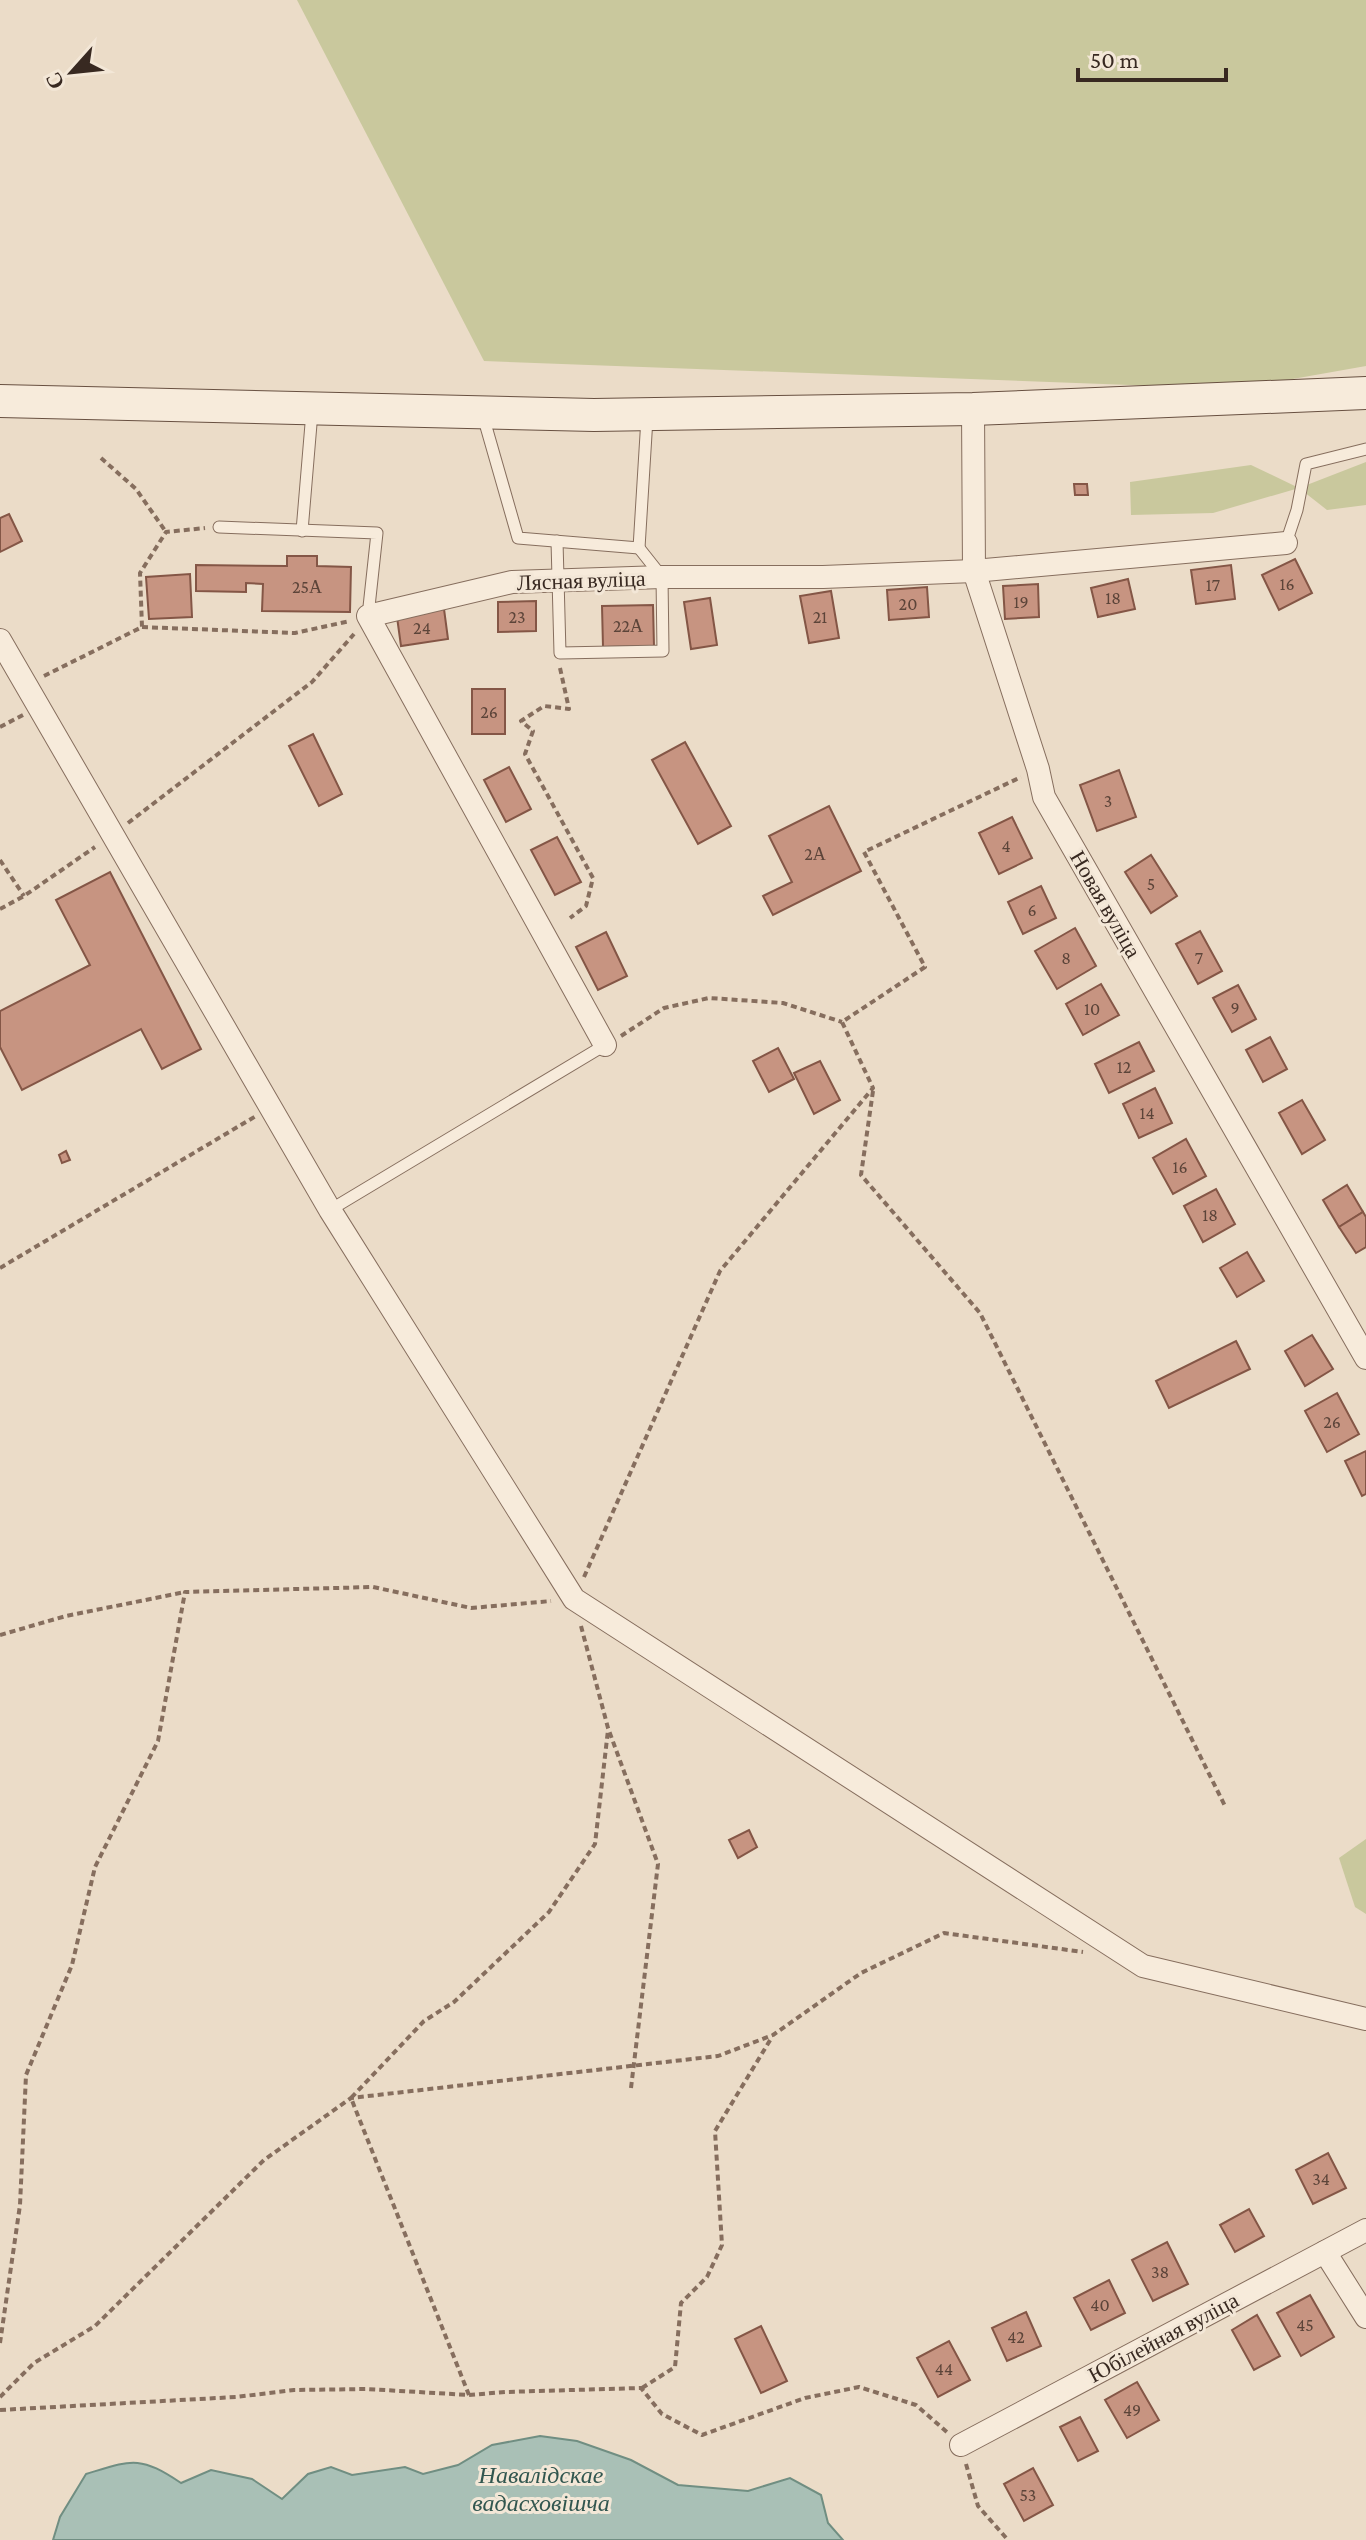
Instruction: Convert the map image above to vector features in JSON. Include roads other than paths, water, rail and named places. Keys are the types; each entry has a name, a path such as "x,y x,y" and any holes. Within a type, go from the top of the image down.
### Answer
{"main road":[{"path":"0,401 647,413 973,409 1366,393"}],"street":[{"name":"Новая вуліца","path":"973,409 974,571 1038,769 1044,797 1366,1358"},
{"name":"Лясная вуліца","path":"368,616 512,582 662,577 823,577 974,571 1286,543"},
{"path":"368,616 605,1045"},
{"path":"0,640 330,1210 574,1599 1143,1966 1366,2019"},
{"name":"Юбілейная вуліца","path":"961,2445 1366,2230"},
{"path":"1325,2252 1366,2317"}],"lane":[{"path":"302,531 312,408"},
{"path":"482,412 518,538 639,548"},
{"path":"557,541 560,653 663,651 662,577 639,548 647,413"},
{"path":"1286,543 1297,510 1306,464 1366,449"},
{"path":"219,527 377,533 368,616"},
{"path":"330,1210 605,1045"}],"water":[{"name":"Навалідскае вадасховішча","path":"540,2436 577,2441 631,2460 678,2485 748,2491 790,2478 821,2495 828,2523 843,2540 53,2540 60,2517 86,2474 125,2463 145,2464 181,2483 211,2470 252,2479 282,2499 308,2474 331,2467 352,2475 405,2467 423,2474 458,2465 492,2445"}]}
